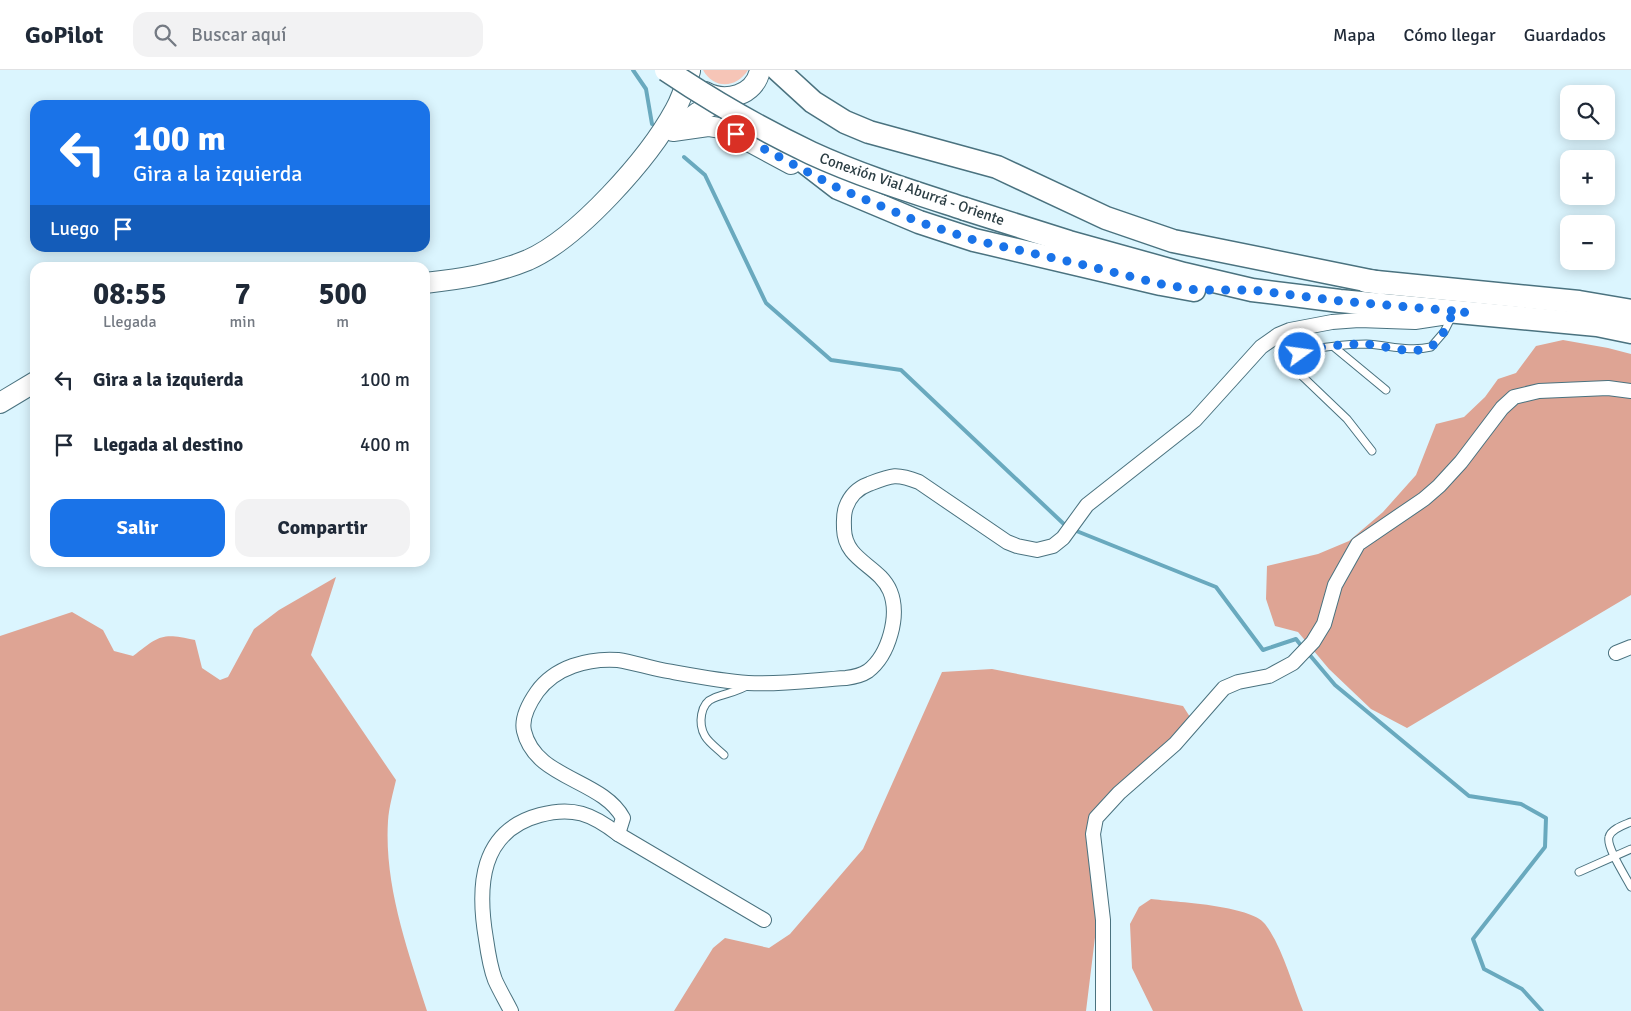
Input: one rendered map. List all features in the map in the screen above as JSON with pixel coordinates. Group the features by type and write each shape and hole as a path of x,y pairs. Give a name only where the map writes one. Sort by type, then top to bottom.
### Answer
{"main road":[{"name":"Conexión Vial Aburrá - Oriente","path":"666,70 730,110 813,154 858,173 965,209 1116,255"},
{"path":"430,282 491,274 529,259 564,238 580,224 649,150 697,113 730,98 754,84 760,70"},
{"path":"778,70 813,102 845,122 869,132 997,167 1106,218 1143,232 1173,241 1380,283"},
{"path":"690,71 704,91 718,97 730,98"},
{"path":"649,150 676,109 690,71"},
{"path":"730,98 749,127 803,161 838,188"},
{"path":"673,131 708,126 726,129 838,188 919,222 974,240 1161,284 1196,290 1252,290"},
{"path":"1116,255 1190,265 1571,301 1631,311"},
{"path":"1116,255 1252,290 1340,301 1598,325 1631,332"},
{"path":"0,403 30,385"}],"street":[{"path":"618,834 623,818 612,802 558,772 533,751 523,730 524,717 530,701 542,686 562,670 579,664 618,660 662,670 752,683 852,677 867,671 882,654 893,620 890,591 884,581 854,556 844,539 843,514 848,502 863,486 894,474 907,477 920,482 1017,546 1037,550 1053,546 1063,538 1072,524 1098,496 1195,420 1270,339 1290,330 1332,322 1359,320 1415,322 1459,313"},
{"path":"1103,1011 1103,920 1093,834 1096,818 1119,793 1175,744 1224,688 1238,682 1269,676 1293,663 1307,648 1324,624 1335,585 1358,544 1424,499 1439,486 1461,462 1502,408 1514,397 1539,391 1608,388 1631,390"},
{"path":"1616,653 1631,647"},
{"path":"511,1011 495,979 484,927 482,902 484,870 496,844 506,832 526,819 554,811 577,811 600,820 618,834 764,920"}],"lane":[{"path":"1372,451 1347,419 1295,368 1298,358 1306,351 1366,344 1402,350 1426,348 1434,344 1459,313"},
{"path":"1334,347 1386,390"},
{"path":"724,755 705,736 702,728 703,709 712,698 740,691 752,683"},
{"path":"1631,822 1612,831 1609,837 1609,845 1631,887"},
{"path":"1579,872 1631,850"}],"shaded area":[{"path":"703,70 748,70 743,76 732,83 719,84 713,81"},
{"path":"1563,340 1631,354 1631,595 1407,728 1371,709 1329,669 1298,632 1275,626 1266,599 1267,566 1318,554 1349,541 1383,512 1416,475 1436,424 1464,417 1485,397 1498,379 1516,373 1536,346"},
{"path":"336,577 311,655 396,780 388,821 390,870 399,918 427,1011 0,1011 0,636 72,612 103,630 114,651 133,656 155,640 167,636 195,640 202,668 220,680 228,677 254,629 279,610"},
{"path":"992,669 1183,706 1190,717 1182,730 1103,799 1090,819 1097,921 1086,1011 674,1011 713,948 725,938 769,948 790,934 863,849 942,672"},
{"path":"1151,899 1229,909 1245,912 1257,918 1265,924 1277,943 1303,1011 1153,1011 1132,968 1130,924 1139,907"}],"waterway":[{"path":"633,70 646,89 652,124"},
{"path":"684,157 705,175 766,303 831,360 901,370 1067,527"},
{"path":"1074,530 1216,587 1263,650 1296,639 1303,648"},
{"path":"1308,653 1335,685 1469,796 1521,804 1546,818 1545,847 1473,939 1484,969 1522,989 1542,1011"}],"route":[{"path":"736,134 815,178 880,207 974,240 1161,284 1196,290 1252,290 1340,301 1466,312 1452,315 1444,332 1434,344 1426,348 1402,350 1366,344 1312,349 1300,354"}]}
